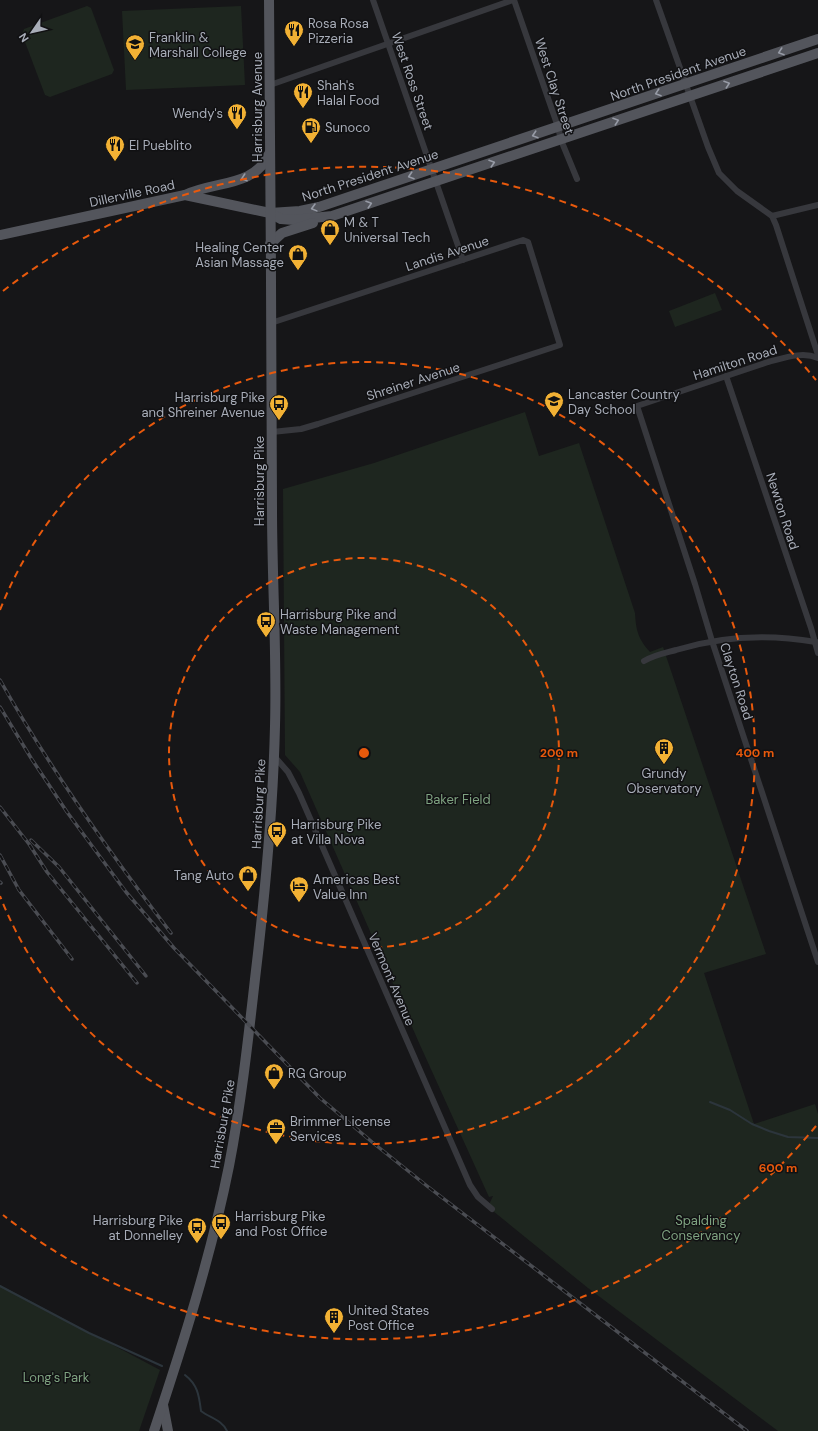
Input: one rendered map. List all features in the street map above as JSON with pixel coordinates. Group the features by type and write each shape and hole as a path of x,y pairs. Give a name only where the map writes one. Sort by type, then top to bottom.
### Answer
{"main road":[{"name":"Harrisburg Avenue","path":"269,0 270,213"},
{"name":"North President Avenue","path":"270,213 300,211 314,208 818,39"},
{"name":"North President Avenue","path":"270,213 281,219 294,220 332,216 818,53"},
{"path":"185,195 199,189 237,180 253,174 264,164 270,152"},
{"name":"Dillerville Road","path":"0,235 185,195 270,213"},
{"name":"Harrisburg Pike","path":"154,1431 210,1246 223,1194 235,1131 246,1052 265,889 274,756 275,664 272,550 270,213"},
{"path":"270,244 278,236 286,232 332,216"},
{"path":"163,1403 168,1431"}],"street":[{"name":"West Ross Street","path":"373,0 463,260"},
{"path":"270,85 514,0"},
{"name":"West Clay Street","path":"514,0 558,127 561,140 576,179"},
{"path":"656,0 710,153 719,173 737,192 772,216 818,355"},
{"path":"772,216 818,205"},
{"name":"Landis Avenue","path":"271,324 526,240 528,242 560,345"},
{"name":"Shreiner Avenue","path":"272,432 318,424 560,345"},
{"name":"Hamilton Road","path":"637,406 785,358 810,355 818,358"},
{"name":"Newton Road","path":"726,376 816,642 818,653"},
{"name":"Clayton Road","path":"637,406 696,584 712,641 818,962"},
{"path":"644,661 652,657 698,643 712,641 755,637 791,638 816,642"},
{"name":"Vermont Avenue","path":"274,756 288,772 299,793 470,1185 478,1197 492,1209"}],"green space":[{"path":"87,6 91,8 114,70 112,74 50,97 45,95 22,34 24,29"},
{"path":"241,6 245,85 126,90 122,11"},
{"path":"715,293 722,310 675,327 669,311"},
{"path":"525,412 539,456 579,443 635,613 638,634 650,652 663,647 766,954 704,973 754,1124 815,1104 818,1114 818,1431 778,1431 588,1288 488,1207 493,1196 489,1197 420,1045 300,772 285,755 283,489 374,463"},
{"name":"Long's Park","path":"0,1285 160,1370 139,1431 0,1431"}],"waterway":[{"path":"710,1102 730,1110 752,1124 769,1131 788,1137 818,1138"},
{"path":"0,1286 89,1333 162,1366"},
{"path":"185,1375 195,1387 201,1411 222,1424 227,1431"}],"railway":[{"path":"0,680 39,746 81,810 171,933"},
{"path":"0,707 31,758 67,812 126,892 174,948 320,1098 427,1186 747,1431"},
{"path":"0,807 29,844 47,872 137,983"},
{"path":"31,840 59,867 146,976"},
{"path":"0,855 19,890 72,959"}],"place":[{"name":"Rosa Rosa Pizzeria","path":"294,47"},
{"name":"Franklin & Marshall College","path":"135,61"},
{"name":"Shah's Halal Food","path":"303,109"},
{"name":"Wendy's","path":"237,130"},
{"name":"Sunoco","path":"311,144"},
{"name":"El Pueblito","path":"115,162"},
{"name":"M & T Universal Tech","path":"330,246"},
{"name":"Healing Center Asian Massage","path":"298,271"},
{"name":"Lancaster Country Day School","path":"554,418"},
{"name":"Harrisburg Pike and Shreiner Avenue","path":"279,421"},
{"name":"Harrisburg Pike and Waste Management","path":"266,638"},
{"name":"Grundy Observatory","path":"664,765"},
{"name":"Harrisburg Pike at Villa Nova","path":"277,848"},
{"name":"Tang Auto","path":"248,892"},
{"name":"Americas Best Value Inn","path":"299,903"},
{"name":"RG Group","path":"274,1090"},
{"name":"Brimmer License Services","path":"276,1145"},
{"name":"Harrisburg Pike and Post Office","path":"221,1240"},
{"name":"Harrisburg Pike at Donnelley","path":"197,1244"},
{"name":"United States Post Office","path":"334,1334"}],"park label":[{"name":"Baker Field","path":"458,799"},
{"name":"Spalding Conservancy","path":"701,1228"}]}
